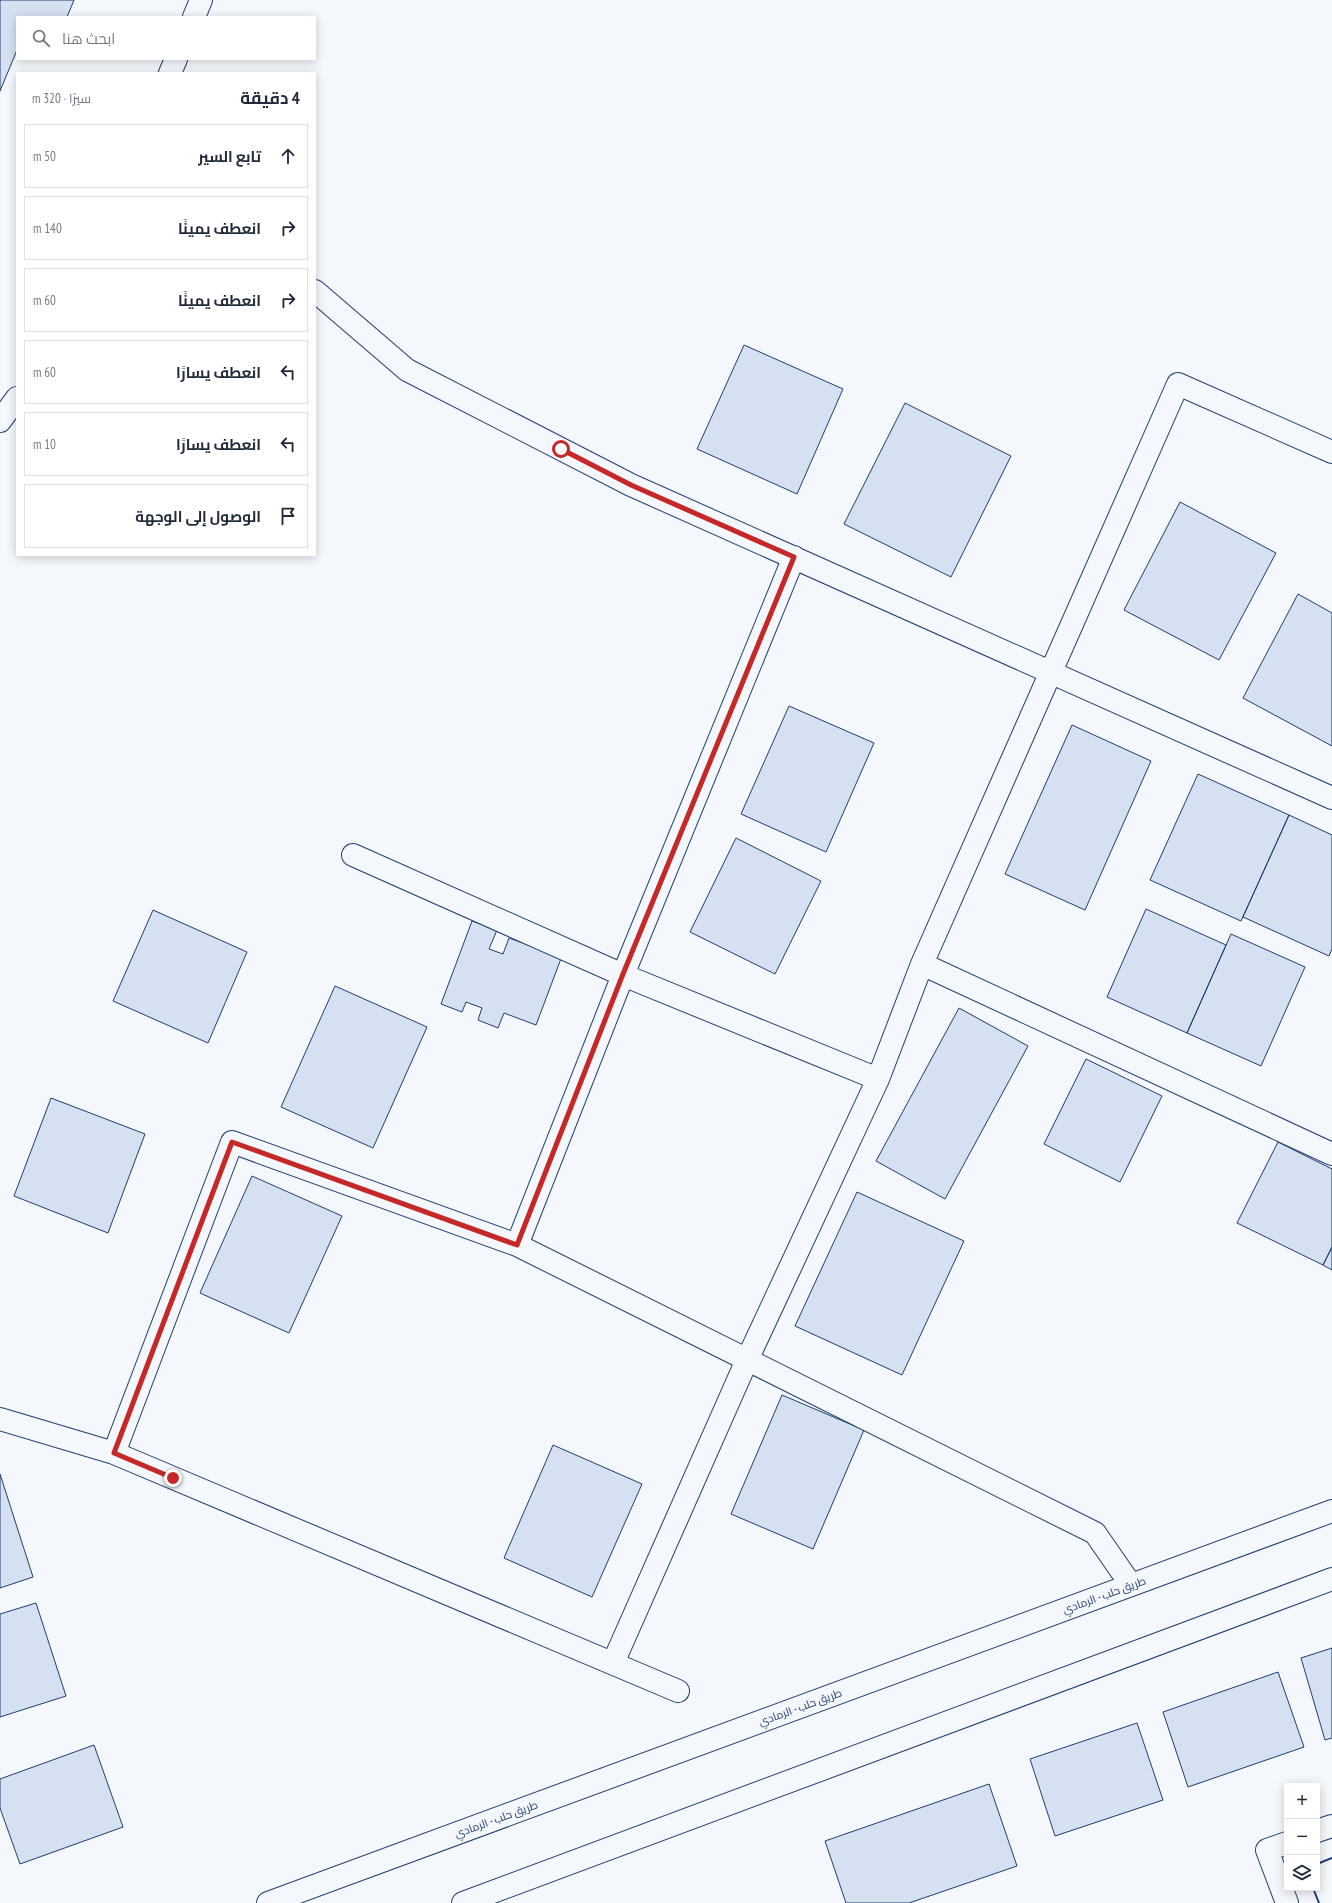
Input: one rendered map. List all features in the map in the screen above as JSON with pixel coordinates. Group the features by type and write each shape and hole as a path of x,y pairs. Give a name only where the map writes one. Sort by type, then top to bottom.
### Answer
{"main road":[{"path":"194,16 201,0"},
{"path":"170,72 176,60"},
{"path":"316,292 407,370 631,485 1332,798"},
{"path":"613,1664 747,1360 878,1079 922,964 1178,384 1332,452"},
{"path":"0,421 16,399"},
{"path":"517,1245 623,974 794,557"},
{"path":"353,855 623,974 878,1079"},
{"path":"922,964 1332,1154"},
{"path":"114,1453 232,1142 517,1245 1095,1533 1131,1585"},
{"path":"0,1419 114,1453 678,1691"},
{"name":"طريق حلب - الرمادي","path":"268,1903 1332,1511"},
{"path":"463,1903 1332,1579"},
{"path":"1320,1830 1332,1826"},
{"path":"1284,1844 1267,1850 1287,1903"}],"building":[{"path":"0,0 74,0 67,16 16,16 16,52 0,91"},
{"path":"744,345 843,389 797,494 697,449"},
{"path":"905,403 1011,456 951,577 844,524"},
{"path":"1180,502 1276,553 1219,660 1124,610"},
{"path":"1298,594 1332,613 1332,746 1243,698"},
{"path":"789,706 874,743 826,852 741,814"},
{"path":"1072,725 1151,761 1085,910 1005,874"},
{"path":"1198,774 1289,815 1241,921 1150,880"},
{"path":"1289,815 1332,835 1332,949 1329,956 1243,917"},
{"path":"736,838 821,881 775,974 690,932"},
{"path":"1146,909 1226,945 1187,1033 1107,997"},
{"path":"153,910 247,952 208,1043 113,1001"},
{"path":"472,921 497,930 489,949 503,954 509,938 528,945 532,936 565,948 536,1025 504,1013 498,1028 478,1020 482,1008 466,1002 462,1012 441,1004"},
{"path":"1231,934 1305,967 1261,1066 1187,1033"},
{"path":"335,986 427,1027 373,1148 281,1107"},
{"path":"959,1008 1028,1046 945,1199 876,1161"},
{"path":"1086,1059 1162,1096 1120,1182 1044,1144"},
{"path":"51,1098 145,1134 108,1233 14,1196"},
{"path":"1278,1142 1332,1169 1332,1247 1323,1265 1237,1223"},
{"path":"252,1176 342,1216 289,1333 200,1293"},
{"path":"857,1192 964,1241 902,1375 795,1326"},
{"path":"1332,1247 1332,1270 1323,1265"},
{"path":"782,1395 864,1430 813,1549 731,1514"},
{"path":"553,1445 642,1484 592,1597 504,1558"},
{"path":"0,1474 33,1577 0,1588"},
{"path":"36,1603 66,1696 0,1717 0,1614"},
{"path":"1332,1648 1332,1738 1325,1740 1301,1658"},
{"path":"1278,1672 1304,1747 1188,1787 1163,1712"},
{"path":"1137,1723 1163,1800 1055,1836 1030,1759"},
{"path":"94,1745 123,1827 20,1864 0,1808 0,1779"},
{"path":"989,1784 1017,1866 909,1903 846,1903 825,1841"}],"wall":[{"path":"1320,1863 1332,1858"},
{"path":"1314,1891 1319,1903"}],"route":[{"path":"173,1478 114,1453 232,1142 517,1245 623,974 794,557 631,485 561,449"}]}
